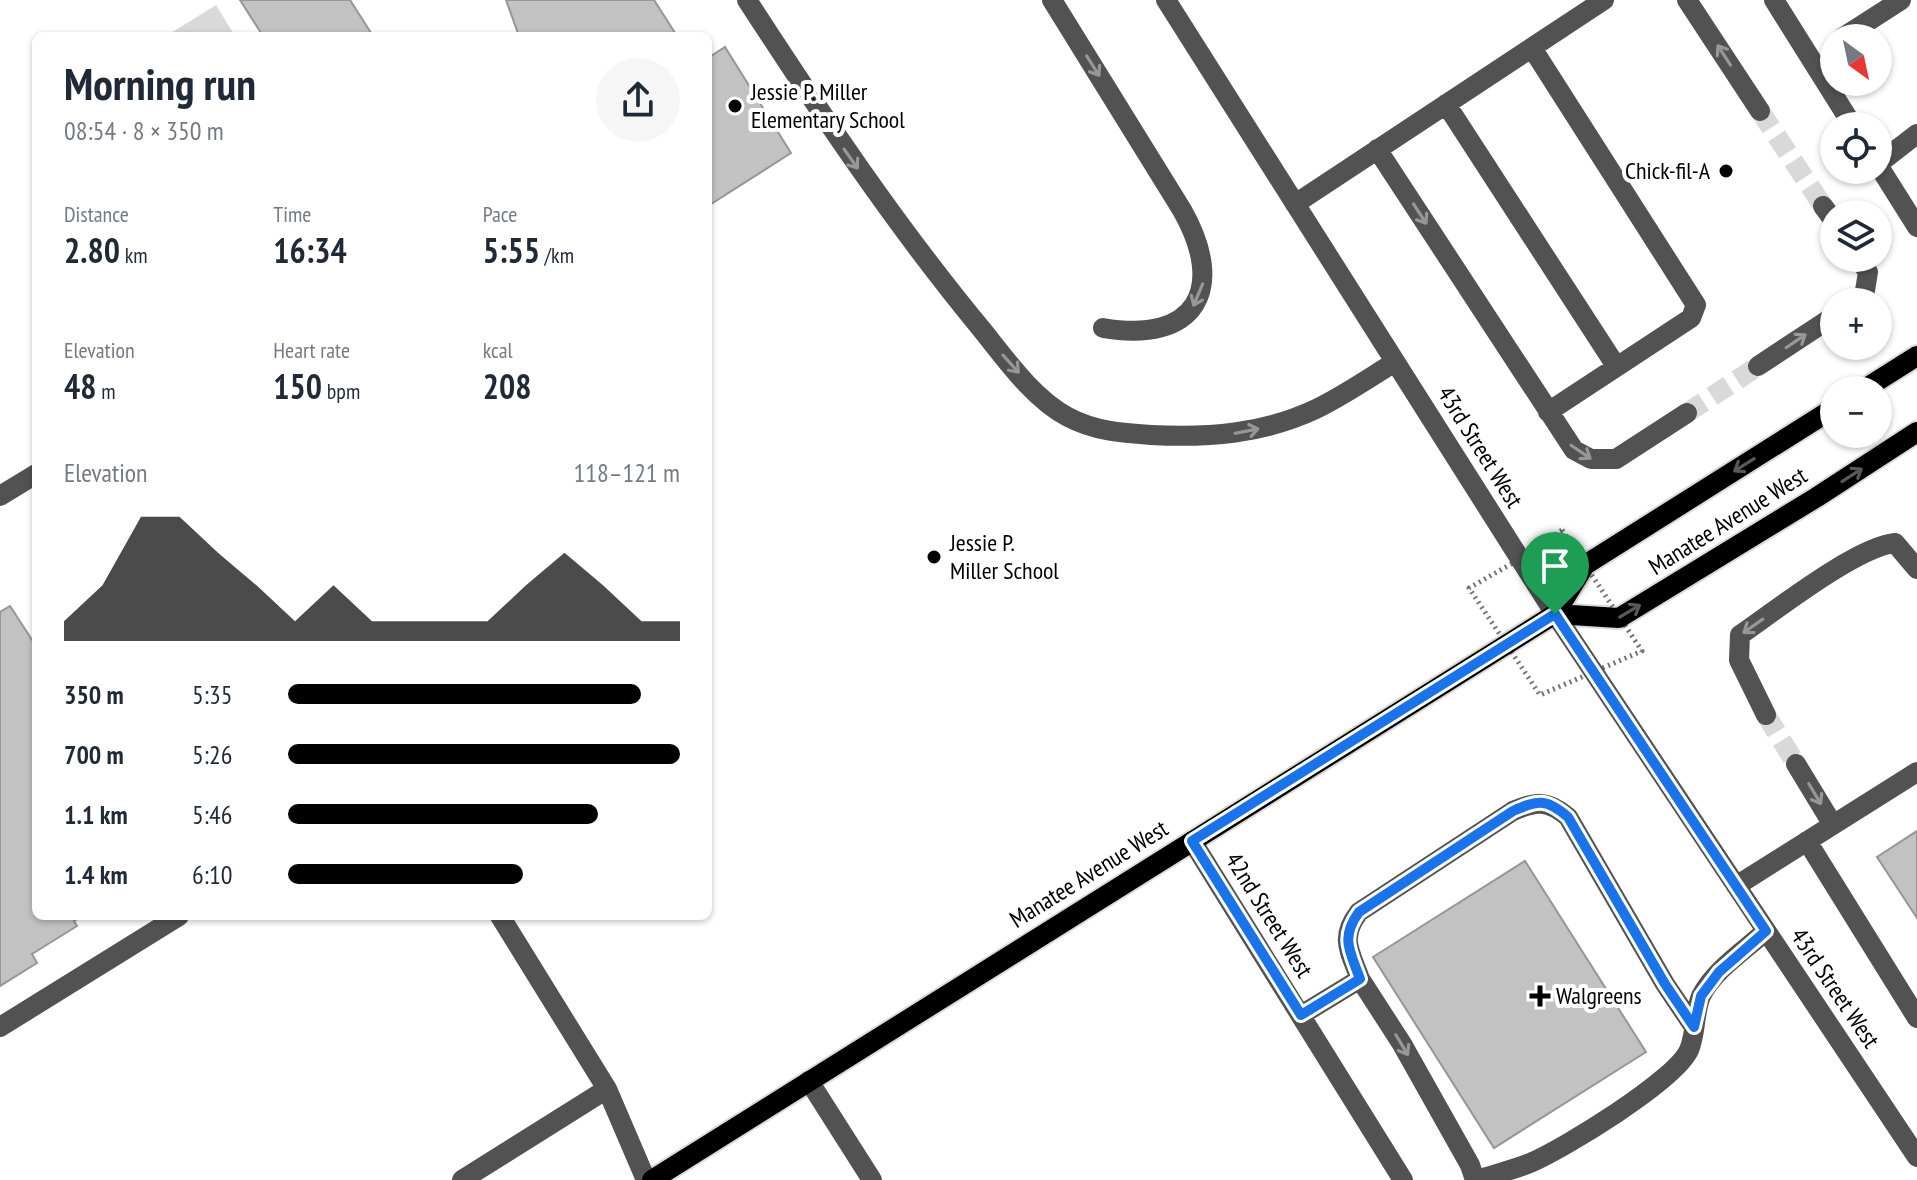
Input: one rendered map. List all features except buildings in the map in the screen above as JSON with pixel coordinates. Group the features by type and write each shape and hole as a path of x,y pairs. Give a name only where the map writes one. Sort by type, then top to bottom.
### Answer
{"main road":[{"path":"1885,376 1917,356"},
{"name":"Manatee Avenue West","path":"652,1180 1555,614 1585,565 1820,417"},
{"name":"Manatee Avenue West","path":"1555,614 1619,618 1917,432"}],"street":[{"path":"747,0 858,169 940,278 1003,356 1051,406 1068,417 1111,432 1132,434 1203,437 1242,432 1278,424 1320,407 1395,362"},
{"path":"1052,0 1182,210 1202,256 1202,289 1191,309 1181,318 1157,330 1132,333 1103,328"},
{"name":"43rd Street West","path":"1166,0 1555,614 1917,1157"},
{"path":"1295,204 1604,0"},
{"path":"1687,0 1760,111"},
{"path":"1774,0 1844,112"},
{"path":"1864,24 1901,0"},
{"path":"1532,48 1696,305 1691,318 1548,412"},
{"path":"1811,58 1820,52"},
{"path":"1446,104 1616,366"},
{"path":"1892,154 1917,134"},
{"path":"1377,149 1574,450 1591,459 1616,459 1687,413"},
{"path":"1890,184 1917,227"},
{"path":"1758,366 1820,325"},
{"path":"0,496 32,476"},
{"path":"1766,715 1739,660 1740,635 1817,581 1882,544 1895,543 1917,569"},
{"path":"1796,764 1833,825"},
{"path":"1736,886 1917,772"},
{"path":"1694,1027 1665,984 1568,817 1549,803 1536,801 1513,811 1359,912 1349,925 1346,939 1360,979 1402,1044 1476,1180 1528,1164 1550,1153 1582,1135 1675,1069 1689,1050 1701,996 1719,972 1766,931"},
{"name":"42nd Street West","path":"1192,841 1403,1180"},
{"path":"1807,841 1917,1018"},
{"path":"0,1027 173,920"},
{"path":"502,920 607,1089 646,1180"},
{"path":"1301,1015 1360,979"},
{"path":"809,1081 872,1180"},
{"path":"462,1180 607,1089"}],"shaded area":[{"path":"216,5 233,32 172,32"}],"tunnel":[{"path":"1760,111 1820,201"},
{"path":"1687,413 1758,366"},
{"path":"1766,715 1796,764"}],"place":[{"name":"Jessie P. Miller Elementary School","path":"735,106"},
{"name":"Chick-fil-A","path":"1726,171"},
{"name":"Jessie P. Miller School","path":"934,557"},
{"name":"Walgreens","path":"1540,996"}],"route":[{"path":"1555,614 1766,931 1719,972 1701,996 1694,1027 1665,984 1568,817 1549,803 1536,801 1513,811 1359,912 1349,925 1346,939 1360,979 1301,1015 1192,841 1555,614"}]}
